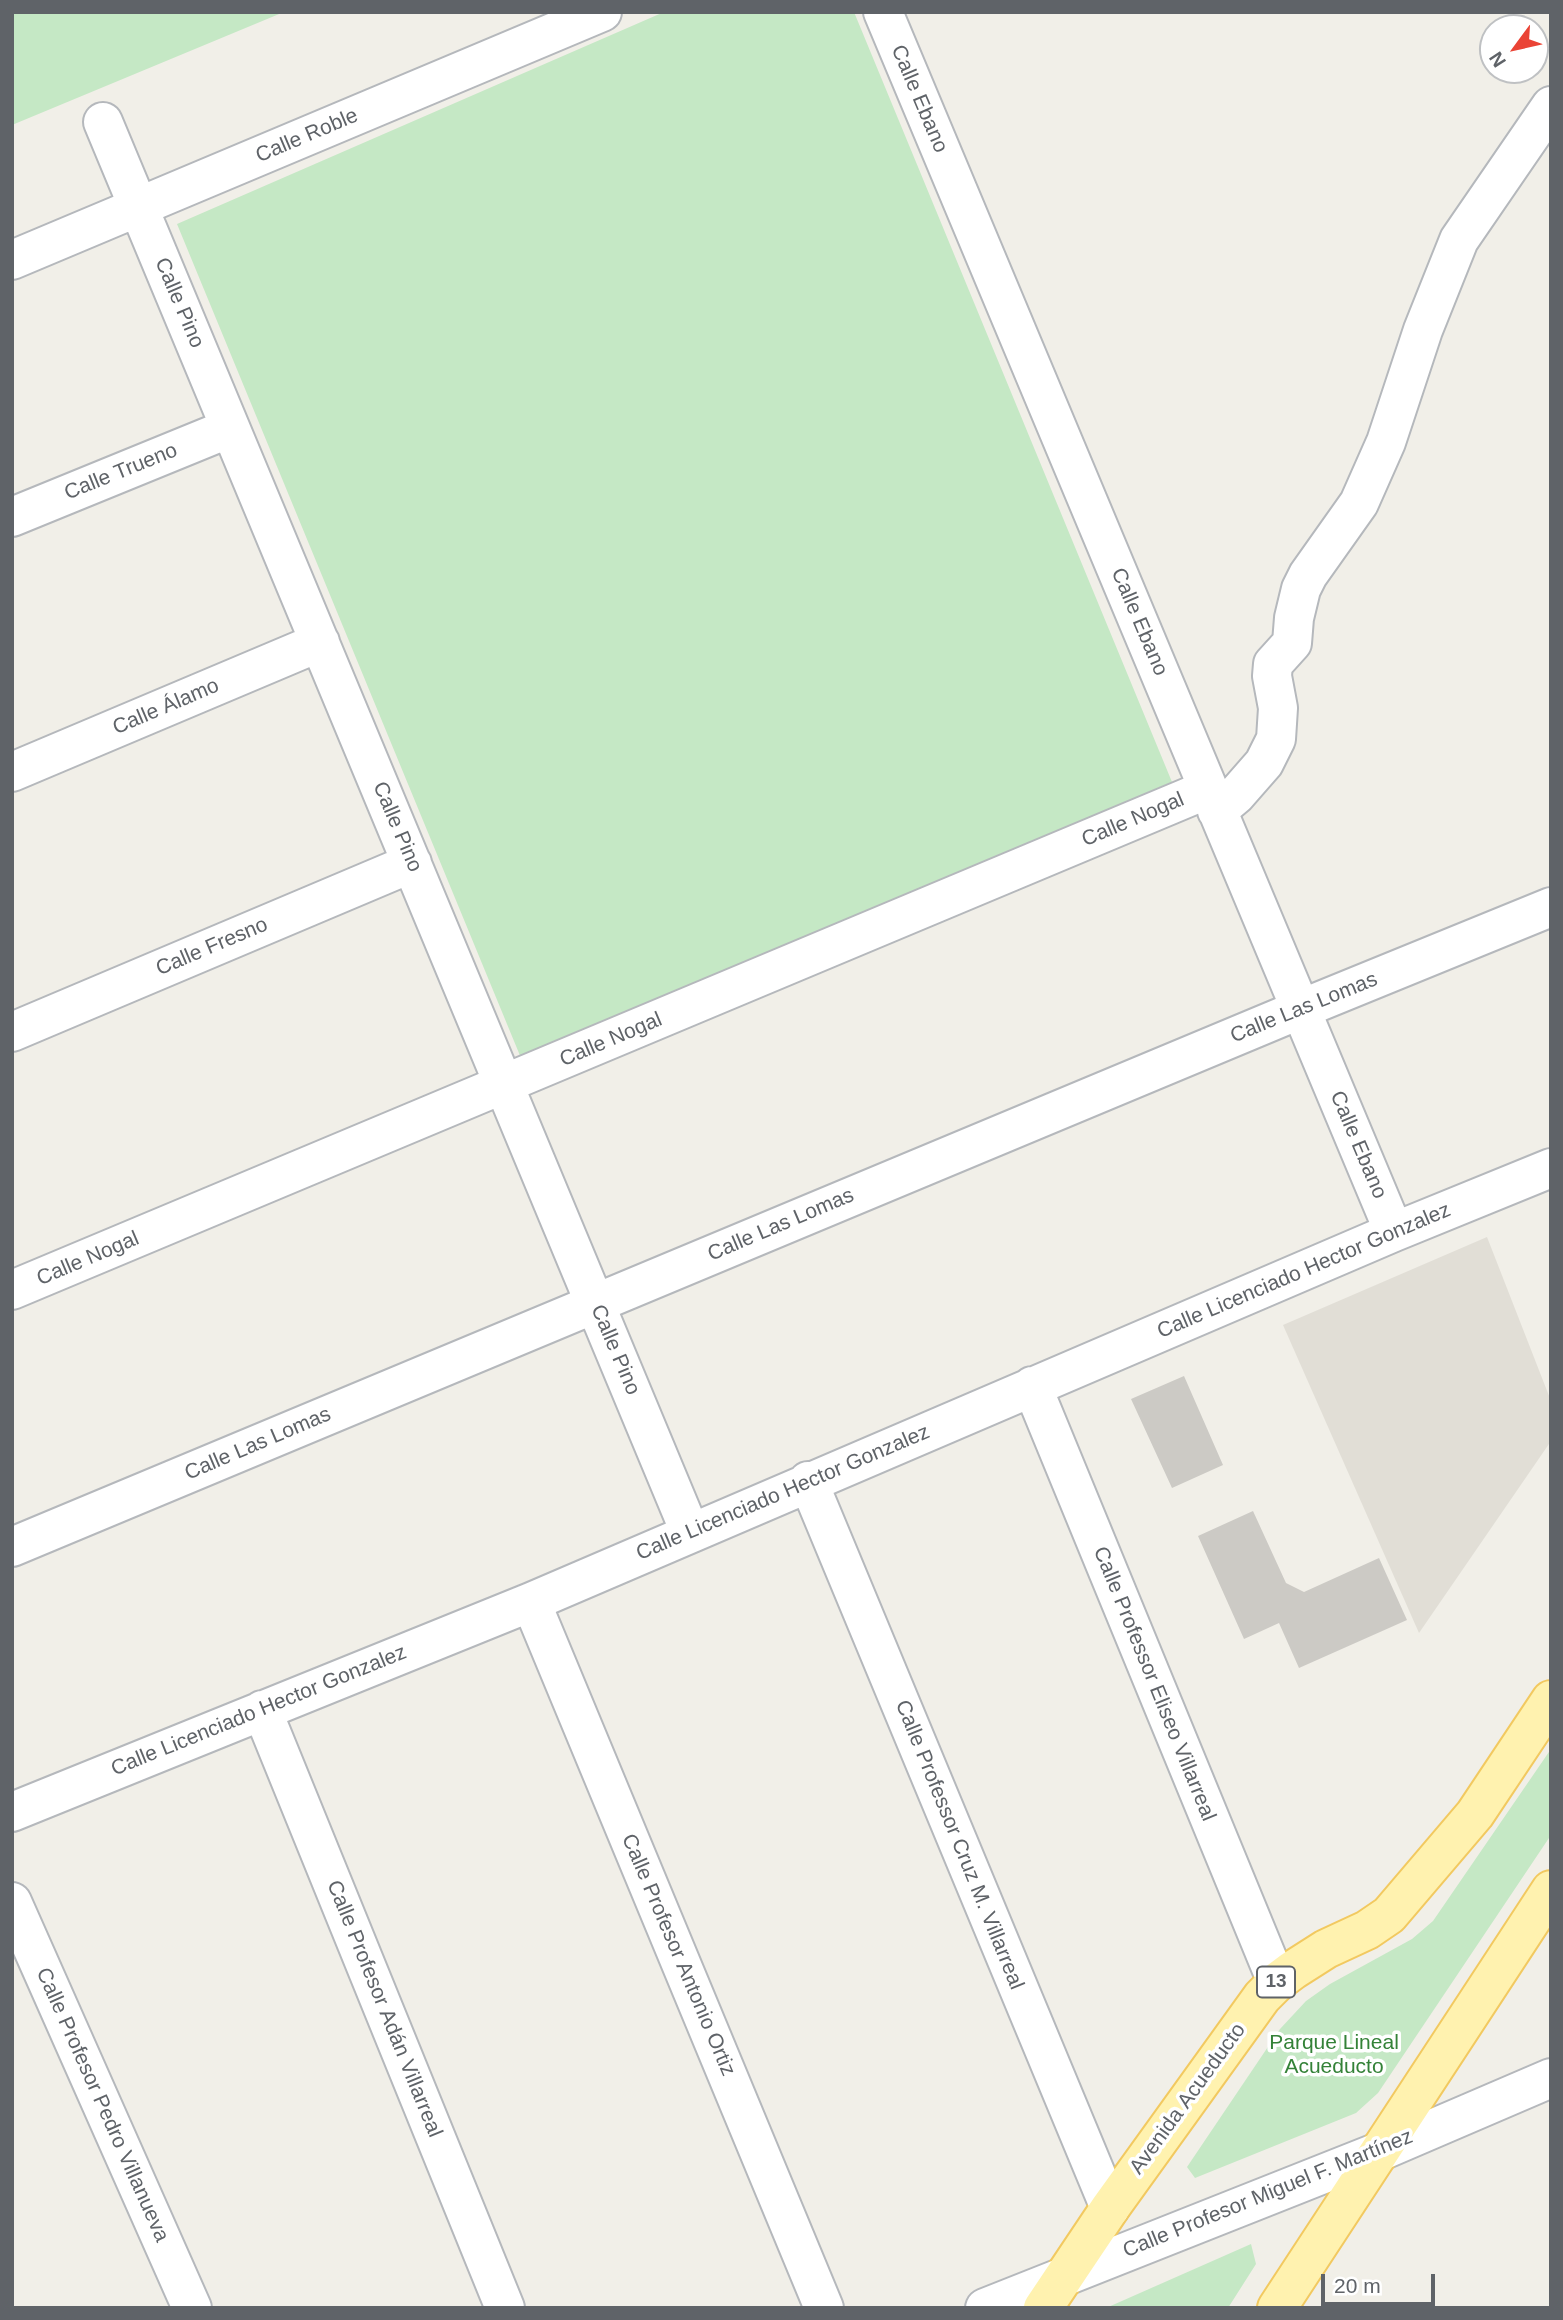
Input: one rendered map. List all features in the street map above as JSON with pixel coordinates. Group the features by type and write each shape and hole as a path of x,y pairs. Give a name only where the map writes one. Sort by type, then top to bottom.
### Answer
{"main road":[{"name":"Avenida Acueducto","path":"1043,2308 1110,2208 1262,1997 1276,1982 1326,1949 1367,1930 1389,1915 1475,1814 1551,1700"},
{"path":"1277,2308 1551,1890"}],"street":[{"name":"Calle Roble","path":"12,260 602,12"},
{"name":"Calle Ebano","path":"883,12 1394,1232"},
{"name":"Calle Nogal","path":"12,1290 505,1085 1213,800 1236,795 1264,763 1276,739 1278,708 1272,676 1273,664 1292,643 1294,618 1301,589 1359,503 1387,442 1423,330 1459,240 1551,106"},
{"name":"Calle Pino","path":"103,122 690,1532"},
{"name":"Calle Trueno","path":"12,517 230,428"},
{"name":"Calle Álamo","path":"12,772 320,642"},
{"name":"Calle Fresno","path":"12,1032 412,863"},
{"name":"Calle Las Lomas","path":"12,1547 1551,907"},
{"name":"Calle Licenciado Hector Gonzalez","path":"12,1812 531,1602 808,1481 1551,1168"},
{"name":"Calle Professor Eliseo Villarreal","path":"1032,1386 1276,1982"},
{"name":"Calle Professor Cruz M. Villarreal","path":"808,1481 1110,2208"},
{"name":"Calle Profesor Antonio Ortiz","path":"531,1602 824,2308"},
{"name":"Calle Profesor Adán Villarreal","path":"262,1710 505,2308"},
{"name":"Calle Profesor Pedro Villanueva","path":"12,1902 192,2308"},
{"name":"Calle Profesor Miguel F. Martínez","path":"985,2308 1065,2274 1381,2151 1551,2078"}],"shaded area":[{"path":"1487,1237 1551,1401 1551,1441 1419,1633 1283,1325"}],"green space":[{"path":"12,12 284,12 12,125"},
{"path":"664,12 854,12 1172,782 521,1058 177,224"},
{"name":"Parque Lineal Acueducto","path":"1551,1749 1551,1835 1378,2093 1356,2113 1195,2178 1187,2167 1280,2029 1306,2001 1330,1984 1412,1939 1433,1921"},
{"path":"1251,2244 1256,2264 1228,2308 1106,2308"}],"building":[{"path":"1184,1376 1223,1465 1172,1488 1131,1399"},
{"path":"1253,1511 1286,1583 1304,1592 1379,1558 1407,1620 1299,1668 1279,1623 1244,1639 1198,1536"}]}
